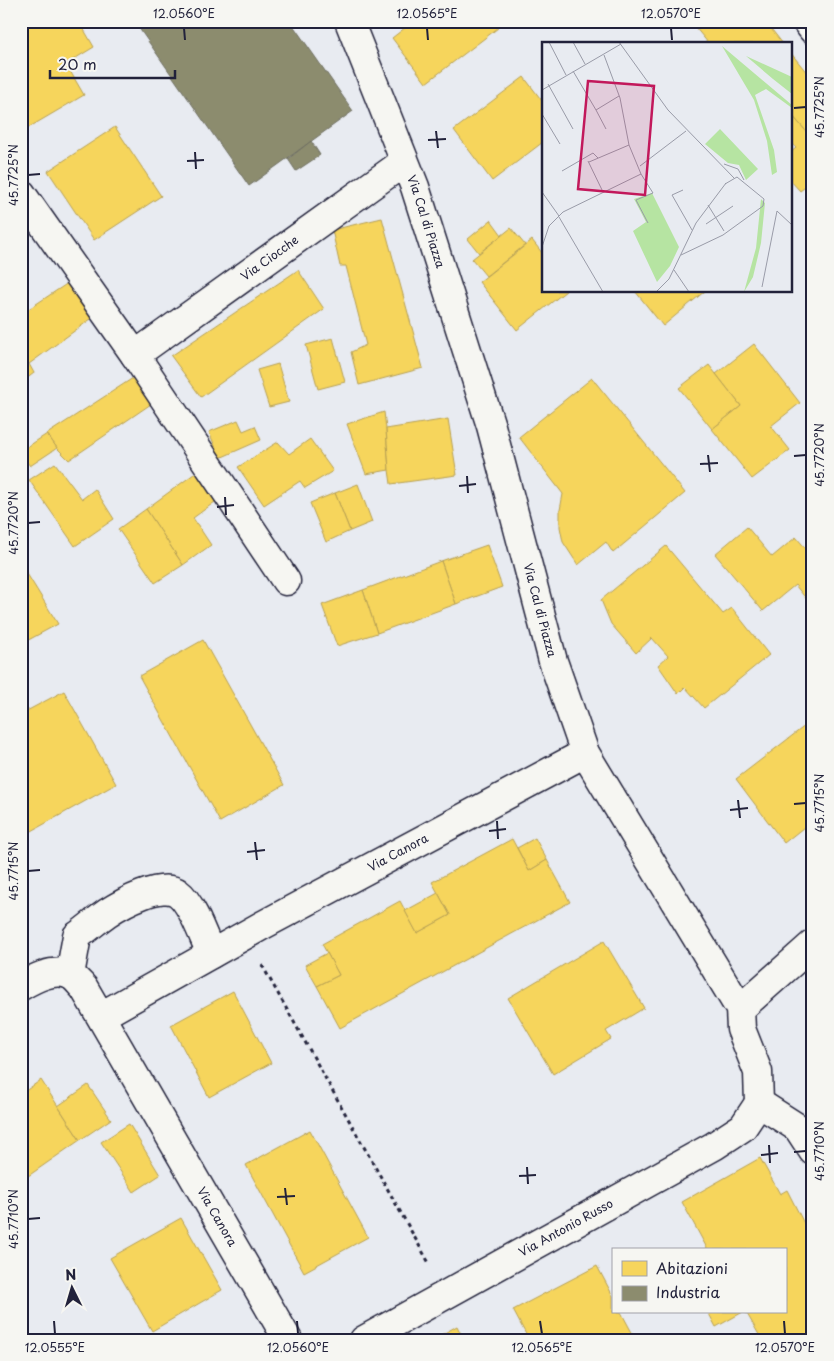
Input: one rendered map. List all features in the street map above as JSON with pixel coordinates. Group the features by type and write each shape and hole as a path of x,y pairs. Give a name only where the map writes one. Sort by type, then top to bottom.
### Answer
{"street":[{"name":"Via Cal di Piazza","path":"348,21 415,187 491,426 553,661 585,753 740,1009 741,1029 758,1072 759,1103"},
{"path":"806,21 813,30"},
{"name":"Via Ciocche","path":"135,355 404,162"},
{"path":"21,193 135,355 286,581"},
{"name":"Via Canora","path":"101,1016 211,954 585,753"},
{"path":"21,986 50,973 70,975 77,936 108,912 145,894 166,888 178,893 189,905 211,954"},
{"path":"740,1009 813,944"},
{"name":"Via Canora","path":"70,975 84,988 101,1016 288,1340"},
{"path":"759,1103 798,1128 813,1150"},
{"name":"Via Antonio Russo","path":"364,1340 714,1146 743,1127 759,1103"}],"path":[{"path":"246,935 446,1294"}],"building: Abitazioni":[{"path":"21,21 79,21 94,47 66,64 84,95 21,132"},
{"path":"401,21 493,21 498,28 426,83 392,38 406,27"},
{"path":"690,21 765,21 781,42 707,42"},
{"path":"792,54 813,80 813,139 792,115"},
{"path":"524,77 542,101 542,143 492,181 454,130"},
{"path":"792,115 813,139 813,181 800,191 792,182 792,151 796,148 792,143"},
{"path":"115,127 161,196 94,240 48,171"},
{"path":"21,208 30,221 21,227"},
{"path":"382,218 423,368 359,385 351,352 366,345 346,266 340,266 332,230"},
{"path":"491,220 502,235 479,253 468,239"},
{"path":"511,228 525,245 486,276 472,259"},
{"path":"532,240 542,253 542,292 565,292 517,330 479,282"},
{"path":"298,270 324,309 201,397 171,356"},
{"path":"71,281 95,316 29,364 21,356 21,314"},
{"path":"636,292 704,292 663,326"},
{"path":"333,338 345,382 318,389 306,345"},
{"path":"754,344 800,403 771,426 790,450 752,479 712,429 741,406 716,374"},
{"path":"21,356 34,373 21,383"},
{"path":"278,364 289,402 269,407 257,370"},
{"path":"709,365 741,406 712,429 679,388"},
{"path":"133,378 151,404 69,460 47,434"},
{"path":"592,378 685,493 613,553 606,542 578,565 563,542 560,527 560,510 563,494 519,437"},
{"path":"384,412 389,470 366,474 347,424"},
{"path":"448,419 457,475 391,484 386,429"},
{"path":"238,420 243,431 255,426 261,440 220,458 209,432"},
{"path":"47,434 57,448 30,466 21,454 21,451"},
{"path":"310,439 333,471 305,488 300,481 264,505 238,467 278,442 289,454"},
{"path":"55,463 82,499 95,489 114,519 75,546 29,480"},
{"path":"198,471 219,499 193,518 211,545 183,565 146,509"},
{"path":"358,484 372,522 350,531 335,493"},
{"path":"335,493 350,531 326,542 310,503"},
{"path":"146,509 183,565 155,583 118,529"},
{"path":"747,527 772,557 796,537 813,557 813,607 795,585 763,611 715,554"},
{"path":"487,545 502,587 456,604 441,561"},
{"path":"666,546 723,614 732,608 769,655 704,708 685,687 678,694 658,665 668,656 652,638 636,653 611,624 601,600"},
{"path":"441,561 456,604 377,633 363,590"},
{"path":"21,564 58,624 21,644"},
{"path":"363,590 377,633 337,646 322,605"},
{"path":"203,640 284,785 220,822 139,676"},
{"path":"64,691 116,784 21,837 21,714"},
{"path":"810,722 813,726 813,820 784,843 736,779"},
{"path":"535,838 547,860 529,871 517,848"},
{"path":"512,839 529,871 547,860 570,902 340,1028 317,986 339,975 322,944 400,901 417,933 450,915 432,882"},
{"path":"438,893 450,915 417,933 405,911"},
{"path":"604,941 644,1008 606,1031 611,1039 553,1074 508,998"},
{"path":"327,953 339,975 317,986 305,965"},
{"path":"233,991 271,1063 209,1097 171,1025"},
{"path":"41,1080 80,1140 21,1181 21,1094"},
{"path":"88,1085 111,1119 80,1140 58,1106"},
{"path":"129,1124 160,1175 134,1192 101,1142"},
{"path":"310,1130 368,1237 304,1272 246,1165"},
{"path":"760,1158 780,1194 787,1190 813,1241 813,1338 810,1340 762,1340 747,1314 786,1314 786,1248 707,1248 682,1202"},
{"path":"181,1218 222,1290 152,1331 110,1258"},
{"path":"597,1266 612,1294 612,1314 622,1314 636,1340 529,1340 513,1310"},
{"path":"709,1314 739,1314 716,1327"},
{"path":"21,1323 33,1340 21,1340"},
{"path":"457,1326 464,1340 432,1340"}],"building: Industria":[{"path":"134,21 290,21 353,111 249,186"},
{"path":"311,141 320,155 296,171 288,159"}]}
